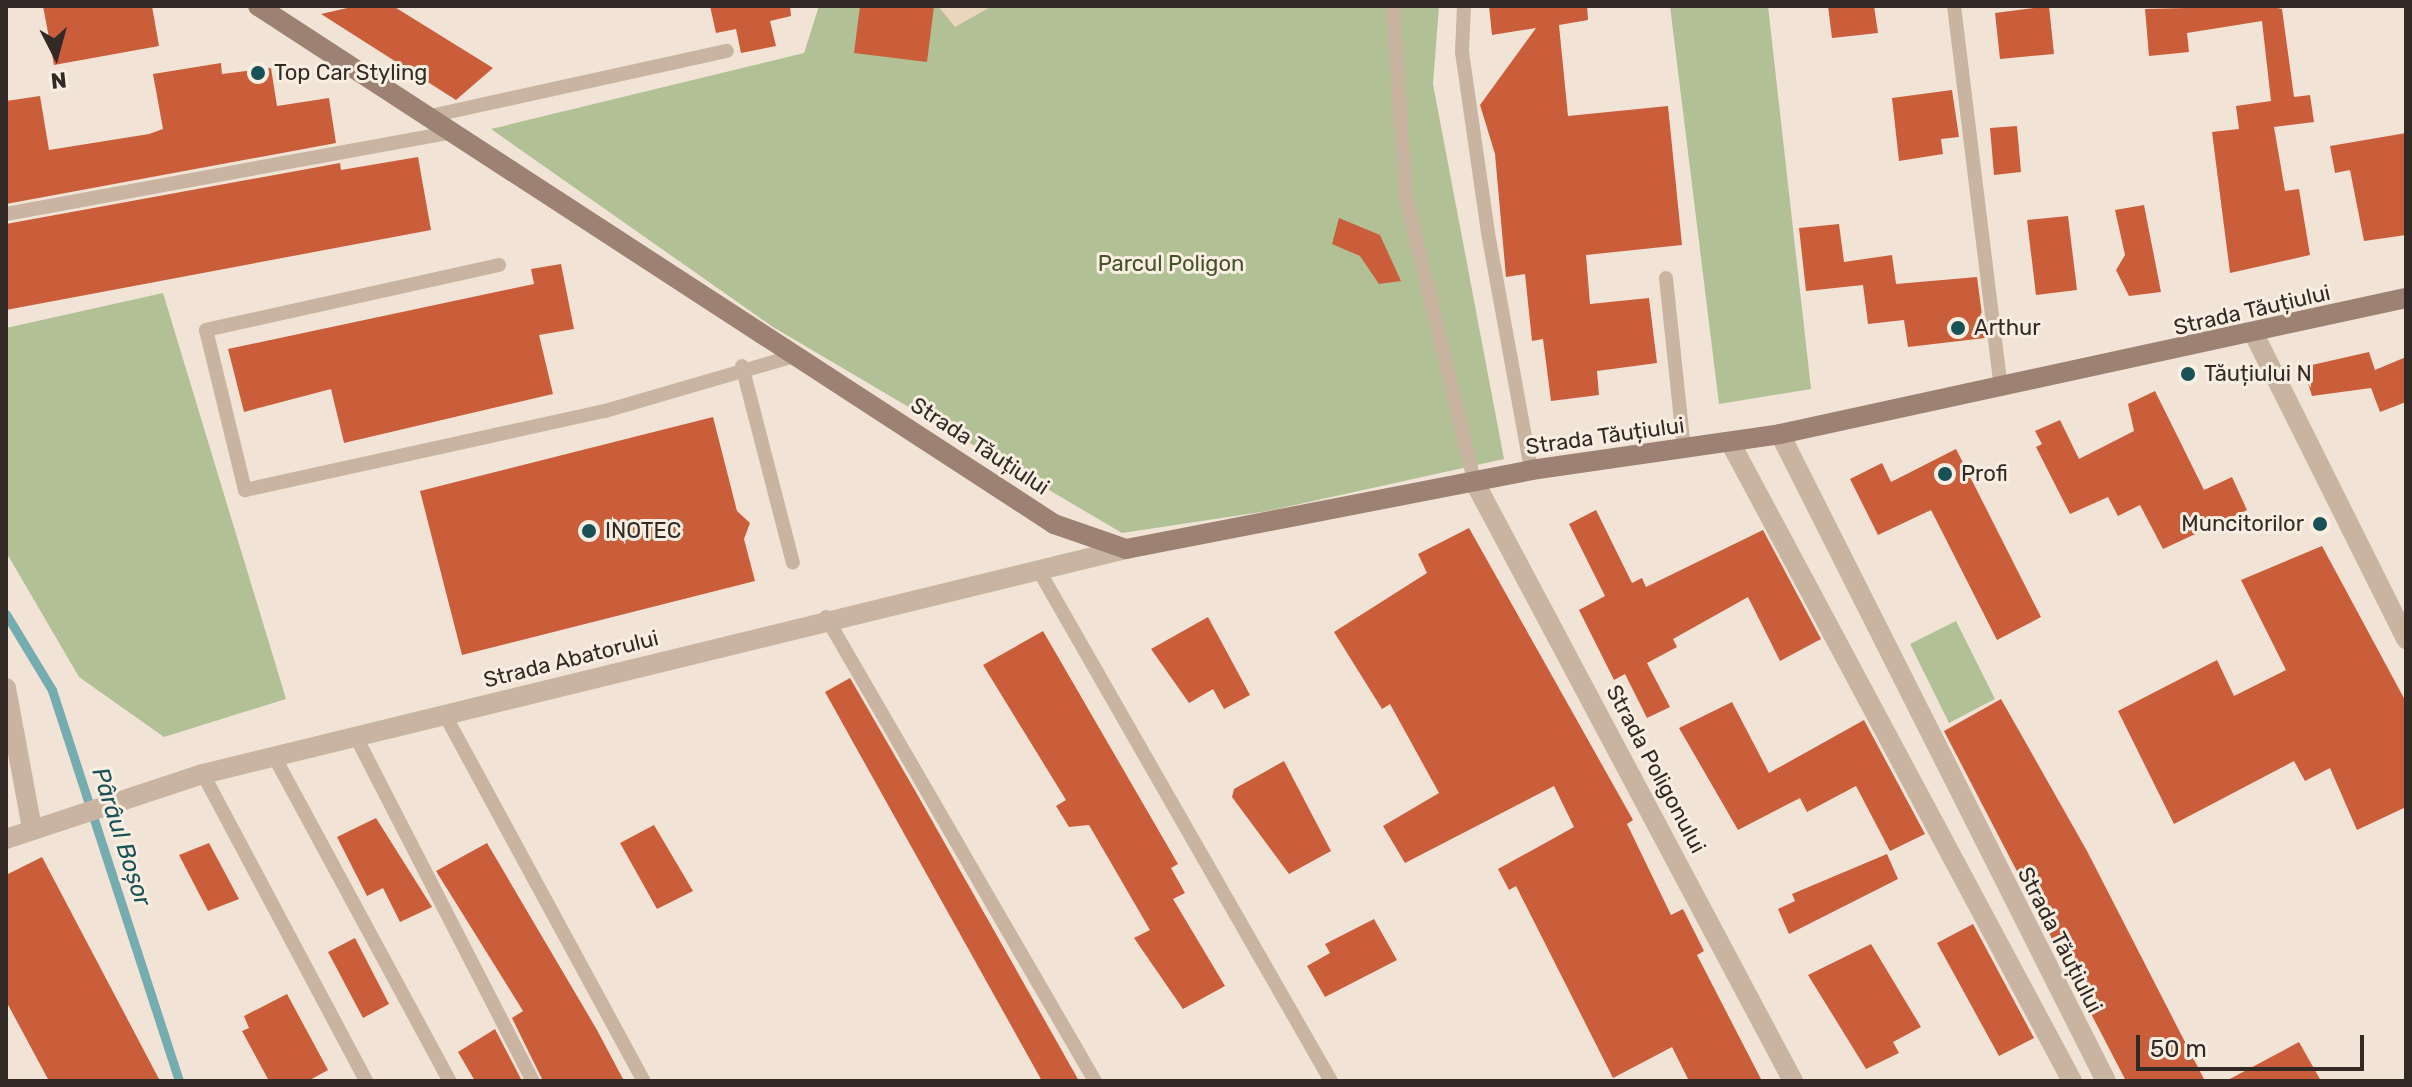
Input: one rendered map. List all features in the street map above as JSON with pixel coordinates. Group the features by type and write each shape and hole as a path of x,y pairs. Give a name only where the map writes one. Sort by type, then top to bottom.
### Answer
{"main road":[{"name":"Strada Tăuțiului","path":"261,6 449,133 1054,524 1126,549 1531,470 1780,434 2255,336 2406,298"}],"street":[{"path":"2255,336 2406,639"},
{"name":"Strada Tăuțiului","path":"1780,434 2106,1081"},
{"path":"1730,442 2072,1081"},
{"name":"Strada Poligonului","path":"1474,481 1793,1081"},
{"name":"Strada Abatorului","path":"6,839 126,796 203,774 826,617 1126,549"},
{"path":"6,688 32,828"}],"lane":[{"path":"1393,6 1406,197 1474,481"},
{"path":"1464,6 1462,52 1488,233 1531,470"},
{"path":"1954,6 2001,389"},
{"path":"425,117 727,51"},
{"path":"6,214 449,133"},
{"path":"499,265 206,330 245,490 605,411 742,366 794,356"},
{"path":"1666,278 1684,449"},
{"path":"742,366 793,563"},
{"path":"1038,569 1331,1081"},
{"path":"826,617 1095,1081"},
{"path":"445,715 644,1081"},
{"path":"355,735 533,1081"},
{"path":"275,758 450,1081"},
{"path":"203,774 366,1081"}],"green space":[{"name":"Parcul Poligon","path":"819,6 1439,6 1433,84 1504,459 1268,511 1122,533 773,327 491,129 804,53"},
{"path":"1670,6 1768,6 1811,389 1719,404"},
{"path":"163,293 286,699 164,737 79,677 6,552 6,328"},
{"path":"1956,621 1995,699 1949,723 1910,644"}],"shaded area":[{"path":"938,6 992,6 955,27"}],"building":[{"path":"43,6 152,6 159,46 54,65"},
{"path":"356,6 393,6 493,68 456,100 321,14"},
{"path":"710,6 790,6 791,16 770,21 776,46 741,53 736,29 716,33"},
{"path":"860,6 934,6 927,62 854,53"},
{"path":"1489,6 1587,6 1588,20 1559,25 1568,116 1668,106 1682,245 1586,255 1590,304 1649,298 1657,363 1597,371 1599,395 1551,401 1543,339 1532,341 1525,274 1506,277 1495,154 1480,105 1536,28 1492,35"},
{"path":"1828,6 1874,6 1878,33 1832,38"},
{"path":"2049,6 2054,54 2000,59 1995,13"},
{"path":"2268,6 2282,9 2294,97 2310,95 2314,122 2274,127 2285,191 2299,189 2310,255 2230,273 2212,132 2239,129 2236,106 2271,101 2262,21 2187,33 2189,52 2149,56 2145,9"},
{"path":"221,63 222,74 271,68 277,106 329,98 336,143 6,204 6,101 40,96 49,150 149,134 163,129 153,74"},
{"path":"1952,90 1959,137 1941,139 1943,154 1899,161 1892,98"},
{"path":"2017,126 2021,172 1994,175 1990,128"},
{"path":"2406,133 2406,235 2364,241 2350,170 2335,173 2330,146"},
{"path":"418,157 431,230 6,310 6,224 340,163 341,170"},
{"path":"2144,205 2161,292 2129,296 2116,270 2125,255 2115,210"},
{"path":"2068,216 2077,290 2036,295 2027,220"},
{"path":"1339,218 1380,235 1401,281 1379,284 1360,256 1332,244"},
{"path":"1839,224 1844,262 1892,255 1896,284 1977,277 1985,338 1908,347 1904,320 1868,324 1863,285 1806,291 1799,228"},
{"path":"561,264 574,329 539,335 553,394 344,443 331,389 244,412 228,349 534,284 531,269"},
{"path":"2369,352 2375,370 2406,357 2406,402 2380,412 2371,388 2312,396 2303,367"},
{"path":"2155,391 2204,490 2232,477 2247,510 2163,549 2140,505 2118,516 2108,497 2070,514 2036,447 2042,444 2035,431 2060,420 2079,459 2134,431 2128,404"},
{"name":"INOTEC","path":"713,417 737,511 750,523 744,539 755,581 462,655 420,491"},
{"path":"1956,449 2041,617 1997,640 1931,510 1878,535 1850,479 1882,463 1891,482"},
{"path":"1596,510 1632,583 1642,578 1646,587 1763,530 1821,639 1780,661 1748,597 1673,639 1677,647 1647,663 1670,707 1647,718 1625,674 1614,680 1579,610 1605,596 1569,524"},
{"path":"1469,528 1633,820 1627,824 1671,915 1683,909 1704,951 1697,955 1762,1081 1689,1081 1672,1047 1613,1078 1516,886 1509,890 1498,869 1574,827 1554,786 1405,863 1383,826 1439,793 1390,704 1382,709 1334,632 1427,573 1418,554"},
{"path":"2322,546 2406,702 2406,807 2357,830 2330,768 2305,781 2294,761 2174,824 2118,711 2217,660 2234,696 2286,670 2241,580"},
{"path":"1208,617 1250,695 1224,709 1213,689 1189,703 1151,649"},
{"path":"1043,631 1178,864 1171,868 1185,893 1173,899 1225,986 1183,1009 1134,938 1150,930 1089,825 1069,827 1056,806 1066,800 983,665"},
{"path":"850,678 1079,1081 1042,1081 825,692"},
{"path":"2001,699 2087,851 2205,1081 2126,1081 1944,731"},
{"path":"1732,702 1769,773 1864,720 1925,834 1890,851 1856,786 1807,812 1800,798 1738,830 1679,728"},
{"path":"1284,761 1331,851 1289,874 1232,797 1234,789"},
{"path":"376,818 432,907 400,922 383,888 367,896 337,837"},
{"path":"654,825 693,891 657,909 620,843"},
{"path":"209,843 239,899 208,911 179,855"},
{"path":"487,843 624,1081 543,1081 512,1018 523,1011 436,871"},
{"path":"1887,854 1898,879 1789,934 1778,909 1795,901 1792,894"},
{"path":"42,857 160,1081 49,1081 6,1001 6,875"},
{"path":"1374,919 1397,960 1325,997 1307,966 1330,953 1325,944"},
{"path":"1973,924 2034,1038 1999,1056 1937,943"},
{"path":"355,938 389,1004 363,1018 328,952"},
{"path":"1871,944 1921,1027 1893,1042 1899,1053 1866,1069 1808,975"},
{"path":"287,994 328,1070 308,1081 269,1081 242,1031 249,1028 244,1016"},
{"path":"495,1029 522,1081 475,1081 458,1052"},
{"path":"2299,1042 2321,1081 2226,1081"}],"waterway":[{"name":"Pârâul Boșor","path":"6,614 52,690 179,1081"}],"place":[{"name":"Top Car Styling","path":"258,73"},
{"name":"Arthur","path":"1958,328"},
{"name":"Tăuțiului N","path":"2188,374"},
{"name":"Profi","path":"1945,474"},
{"name":"Muncitorilor","path":"2320,524"},
{"name":"INOTEC","path":"589,531"}]}
